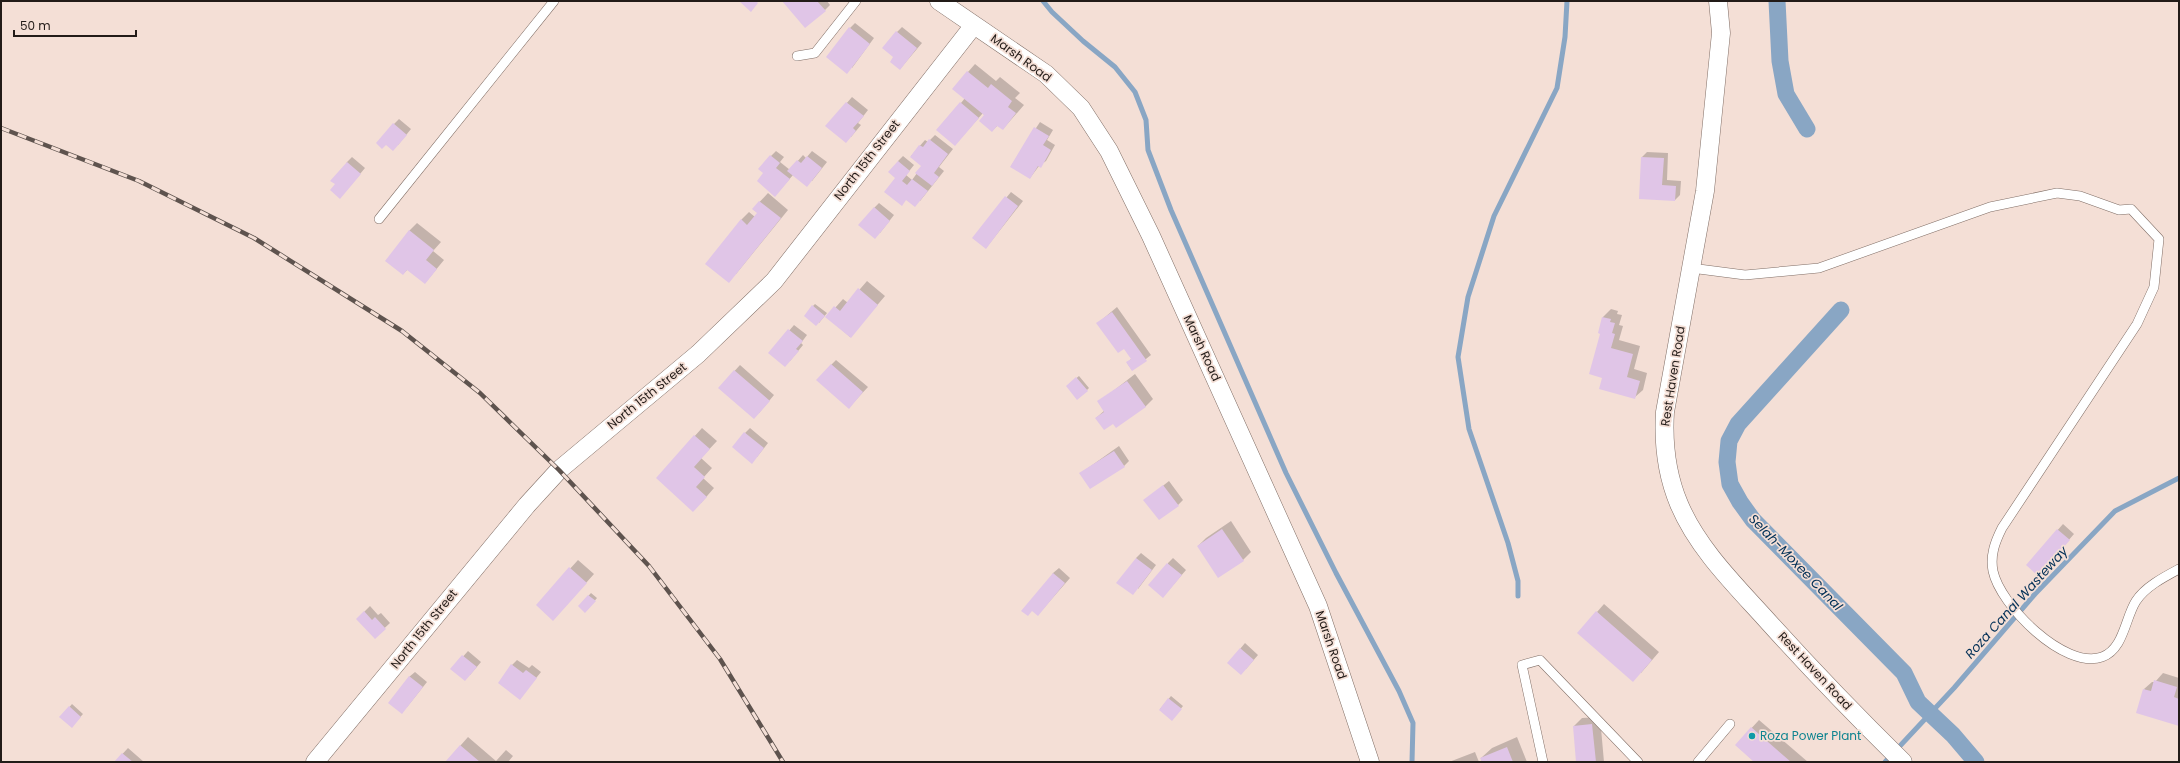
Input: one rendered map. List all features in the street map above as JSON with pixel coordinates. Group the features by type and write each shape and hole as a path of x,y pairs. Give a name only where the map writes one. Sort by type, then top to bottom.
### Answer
{"street":[{"name":"Marsh Road","path":"939,1 1046,74 1081,108 1109,150 1151,236 1318,606 1370,762"},
{"name":"Rest Haven Road","path":"1718,1 1721,33 1705,191 1665,412 1663,440 1668,474 1679,505 1708,554 1789,644 1880,740 1903,762"},
{"name":"North 15th Street","path":"315,762 527,505 559,470 698,354 774,282 974,25"}],"lane":[{"path":"379,219 554,1"},
{"path":"797,56 815,52 856,1"},
{"path":"1691,268 1746,275 1819,268 1990,207 2057,193 2080,196 2119,210 2131,209 2160,239 2154,287 2137,324 1995,540 1992,556 1993,572 2004,597 2031,627 2068,653 2089,659 2103,657 2113,649 2120,638 2136,601 2148,588 2179,569"},
{"path":"1543,762 1522,665 1540,660 1638,762"},
{"path":"1698,762 1730,724"}],"building":[{"path":"739,1 756,1 758,3 751,12"},
{"path":"782,1 817,1 826,11 805,28"},
{"path":"849,27 870,44 847,74 826,57"},
{"path":"896,31 917,48 900,70 890,62 893,57 882,48"},
{"path":"967,71 988,88 991,84 1012,101 1008,107 1016,113 1003,130 997,126 992,132 979,121 984,115 952,89"},
{"path":"846,102 864,116 853,128 856,131 846,143 825,126"},
{"path":"960,102 979,118 955,146 936,130"},
{"path":"393,123 407,135 393,151 386,145 382,149 376,143"},
{"path":"1034,127 1049,136 1043,145 1051,150 1041,168 1038,166 1030,179 1010,167"},
{"path":"929,139 948,154 934,173 939,177 932,186 915,173 921,166 910,157 919,145 923,147"},
{"path":"770,155 780,163 776,168 790,179 775,197 757,181 763,173 758,169"},
{"path":"807,156 822,168 807,187 787,171 797,160 801,163"},
{"path":"1641,157 1664,158 1662,185 1676,186 1675,201 1639,199"},
{"path":"898,161 910,171 902,181 907,185 912,179 928,191 915,207 906,200 902,206 884,192 895,178 888,172"},
{"path":"347,162 361,174 340,199 330,190 335,184 330,181"},
{"path":"1005,196 1018,206 986,249 972,238"},
{"path":"759,201 781,218 729,283 705,264 741,219 747,225 757,213 752,209"},
{"path":"874,207 890,221 875,239 858,225"},
{"path":"409,230 434,250 426,260 437,269 425,284 407,270 403,275 385,261"},
{"path":"858,288 878,305 851,338 825,317 834,306 840,311"},
{"path":"812,305 825,316 816,326 804,316"},
{"path":"1112,312 1147,361 1132,371 1126,362 1131,359 1124,349 1118,353 1096,323"},
{"path":"1602,317 1611,319 1610,322 1615,323 1612,333 1615,334 1611,348 1633,354 1627,377 1640,381 1635,399 1599,389 1602,378 1589,374 1600,334 1598,333"},
{"path":"788,329 803,341 796,349 799,351 785,367 768,353"},
{"path":"831,364 863,392 849,409 816,380"},
{"path":"734,370 770,401 754,419 718,388"},
{"path":"1076,377 1088,391 1077,400 1066,386"},
{"path":"1127,381 1146,407 1116,428 1113,424 1104,430 1095,418 1104,412 1097,401"},
{"path":"744,432 764,448 752,464 732,447"},
{"path":"694,435 710,449 694,467 705,477 696,487 707,497 693,512 656,478"},
{"path":"1114,451 1125,467 1090,489 1079,473"},
{"path":"1163,485 1179,506 1159,520 1143,500"},
{"path":"1222,529 1244,561 1218,578 1197,546"},
{"path":"2057,529 2070,540 2038,576 2026,565"},
{"path":"1136,558 1152,570 1133,595 1116,583"},
{"path":"1167,563 1182,575 1163,598 1148,585"},
{"path":"569,567 587,583 553,621 536,605"},
{"path":"1053,573 1065,583 1038,616 1032,611 1028,616 1021,611"},
{"path":"588,595 596,601 585,613 578,606"},
{"path":"364,611 372,620 375,617 386,629 375,639 356,619"},
{"path":"1596,611 1652,660 1633,682 1577,633"},
{"path":"1240,648 1254,660 1241,675 1227,663"},
{"path":"462,655 477,667 465,681 450,669"},
{"path":"511,664 523,673 526,670 537,678 520,700 498,683"},
{"path":"409,676 423,687 402,714 388,703"},
{"path":"2154,680 2177,687 2174,697 2179,699 2179,726 2136,713 2143,689 2151,691"},
{"path":"1168,698 1182,709 1172,721 1159,710"},
{"path":"69,706 81,717 72,728 59,717"},
{"path":"1592,724 1596,762 1576,762 1573,726"},
{"name":"Roza Power Plant","path":"1751,727 1791,762 1754,762 1735,745"},
{"path":"460,745 480,762 445,762"},
{"path":"1507,747 1513,762 1482,762 1480,758"},
{"path":"122,753 133,762 114,762"}],"waterway":[{"path":"1043,1 1052,12 1083,41 1115,67 1135,92 1146,120 1148,150 1171,210 1286,473 1336,573 1399,691 1413,723 1412,762"},
{"path":"1518,596 1518,581 1508,543 1469,429 1458,357 1468,297 1494,216 1557,88 1565,37 1567,1"},
{"name":"Selah-Moxee Canal","path":"1777,1 1780,61 1786,94 1807,129"},
{"name":"Selah-Moxee Canal","path":"1841,310 1738,424 1729,441 1727,462 1730,484 1740,502 1753,520 1904,673 1918,702 1953,735 1976,762"},
{"name":"Roza Canal Wasteway","path":"1885,762 1954,688 2035,594 2115,511 2179,478"}],"railway":[{"path":"1,128 139,181 254,238 402,331 480,393 559,470 649,566 720,659 783,762"}],"place":[{"name":"Roza Power Plant","path":"1752,736"}]}
